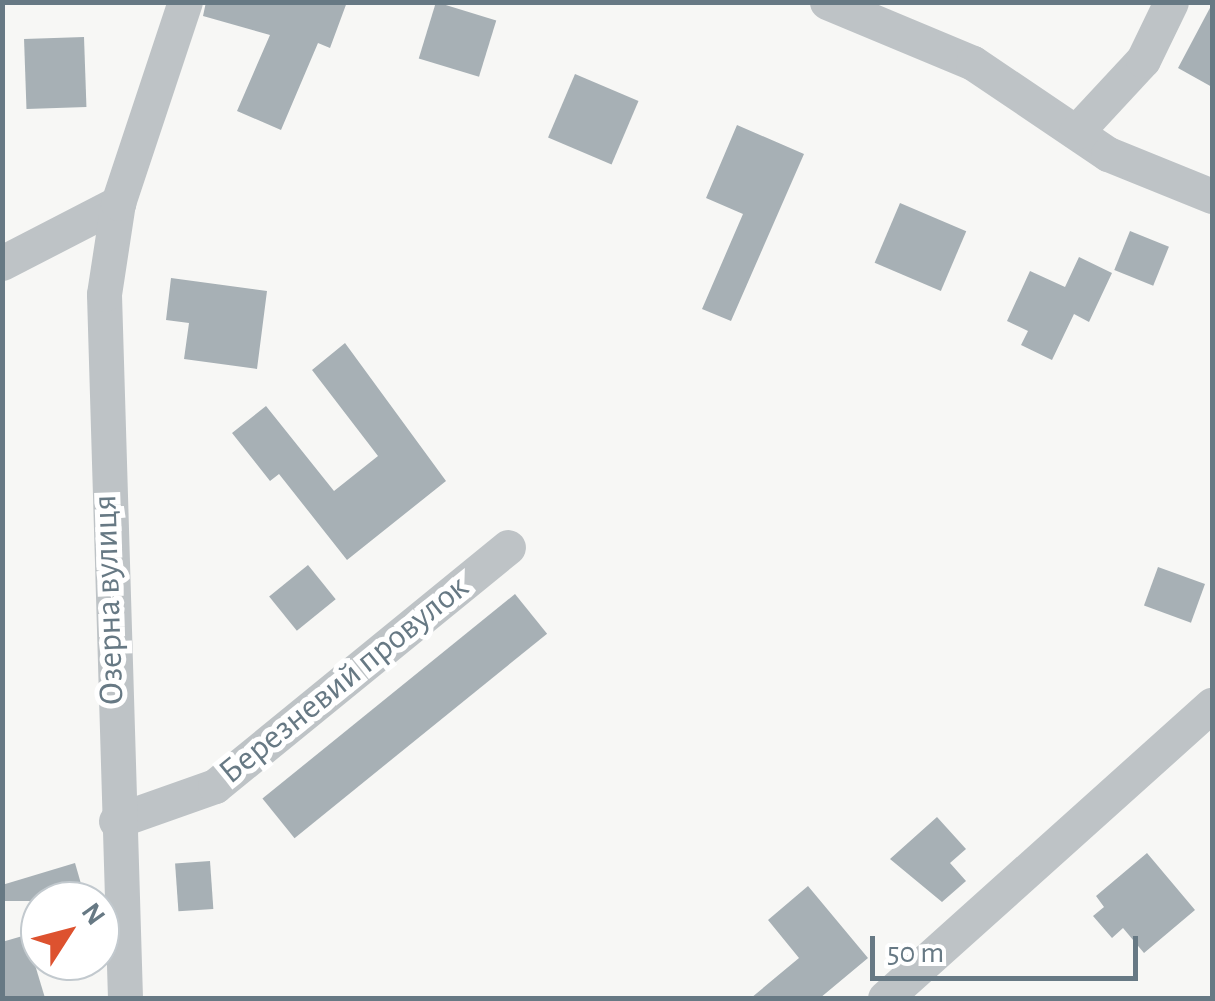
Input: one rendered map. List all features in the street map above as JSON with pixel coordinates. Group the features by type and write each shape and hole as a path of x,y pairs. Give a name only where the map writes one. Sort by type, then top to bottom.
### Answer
{"street":[{"name":"Озерна вулиця","path":"124,998 102,385 118,203 185,2"},
{"path":"827,2 973,63 1076,132 1212,196"},
{"path":"1076,132 1143,60 1172,2"},
{"path":"2,264 118,203"},
{"name":"Березневий провулок","path":"116,820 215,786 508,548"},
{"path":"885,998 1212,705"}],"building":[{"path":"206,2 347,2 330,48 318,43 281,130 237,111 270,35 203,16"},
{"path":"436,2 496,20 479,77 419,58"},
{"path":"1212,4 1212,87 1178,68"},
{"path":"84,37 86,107 26,109 24,39"},
{"path":"575,74 639,101 612,164 548,138"},
{"path":"737,125 804,154 731,321 702,309 743,214 706,198"},
{"path":"900,203 966,231 941,291 875,263"},
{"path":"1130,231 1169,247 1153,286 1114,270"},
{"path":"1079,257 1112,273 1089,322 1074,314 1052,360 1021,345 1028,331 1007,321 1030,271 1065,287"},
{"path":"171,278 267,291 257,369 184,359 189,323 166,320"},
{"path":"345,343 446,481 347,560 279,474 270,481 232,433 266,406 334,491 378,456 312,370"},
{"path":"308,565 336,599 297,631 269,596"},
{"path":"1158,567 1205,584 1191,623 1144,606"},
{"path":"515,594 547,634 295,838 262,799"},
{"path":"937,817 966,849 950,863 966,881 942,902 890,859"},
{"path":"1147,853 1195,910 1144,953 1123,928 1112,938 1093,916 1104,907 1096,896"},
{"path":"210,861 213,909 178,911 175,863"},
{"path":"75,863 80,881 20,881 20,901 2,901 2,885"},
{"path":"808,886 868,958 820,998 751,998 799,958 768,920"},
{"path":"20,937 20,981 40,981 45,998 2,998 2,942"}]}
